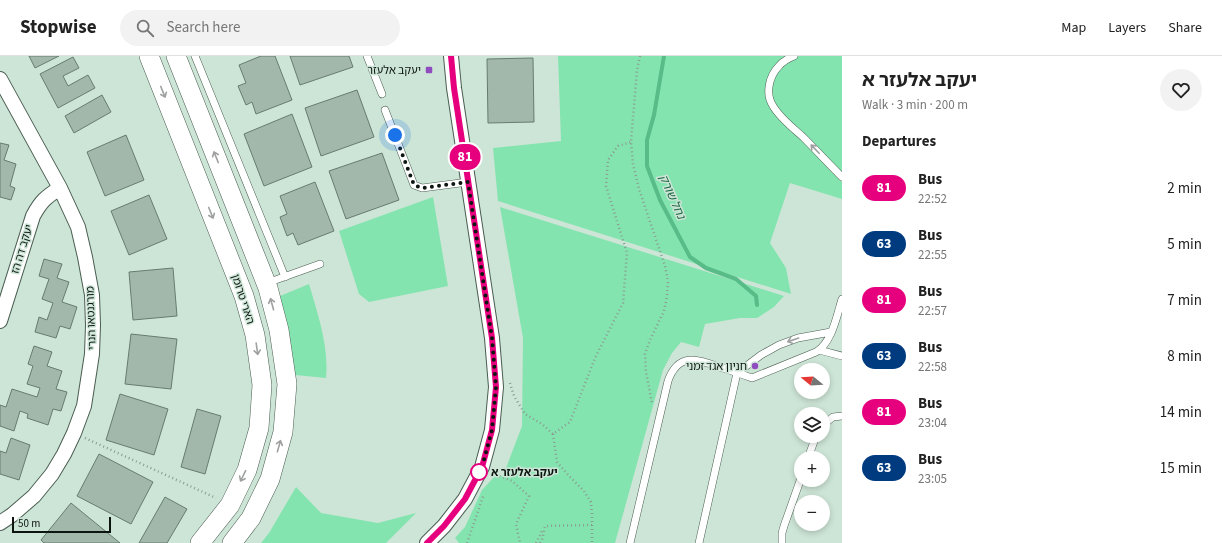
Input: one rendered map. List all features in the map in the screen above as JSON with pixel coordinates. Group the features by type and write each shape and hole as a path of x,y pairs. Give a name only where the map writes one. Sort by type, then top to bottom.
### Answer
{"street":[{"name":"הארי טרומן","path":"149,56 244,296 254,335 262,385 259,428 246,470 230,504 200,543"},
{"path":"176,56 266,284 279,330 287,384 283,432 270,479 251,518 232,543"},
{"path":"427,543 444,526 487,470 496,387 492,338 454,88 451,56"},
{"name":"מורגנטאו הנרי","path":"0,79 60,188 78,227 92,295 92,354 84,406 74,433 52,474 34,496 0,523"},
{"name":"יעקב דה הז","path":"0,321 33,216 40,203 60,188"}],"lane":[{"path":"195,56 285,276"},
{"path":"367,56 382,94"},
{"path":"794,56 779,66 773,74 769,86 769,97 773,106 782,117 842,177"},
{"path":"385,110 414,185 422,188 468,182"},
{"path":"266,284 320,264"},
{"path":"630,543 657,424 670,375 673,370 681,363 690,360 701,360 752,378 819,350 826,344 842,299"},
{"path":"699,543 737,373 761,355 779,345 804,337 831,332"},
{"path":"819,350 842,356"},
{"path":"830,419 833,417 842,416"},
{"path":"782,543 782,533 798,487"}],"path":[{"path":"640,56 637,70 631,142 633,164 639,189 665,266 668,281 664,311 645,354 646,372 657,424"},
{"path":"553,434 570,422 595,358 614,319 624,303 626,254 622,235 613,213 606,186 608,160 618,146 631,142"},
{"path":"509,381 514,396 525,414 542,424 553,434 557,462 584,491 590,502 592,543"},
{"path":"74,433 230,504"},
{"path":"487,470 489,480"},
{"path":"487,470 512,481 529,496 516,524 520,543"},
{"path":"467,543 484,494"},
{"path":"545,526 592,525"},
{"path":"536,543 545,526"},
{"path":"540,543 545,526"}],"green space":[{"path":"558,56 842,56 842,199 790,183 770,243 786,268 791,294 498,201 493,148 561,141"},
{"path":"433,197 448,286 369,302 359,294 339,231"},
{"path":"500,207 784,296 774,307 757,318 740,318 705,324 699,347 681,342 672,353 663,370 615,543 459,543 455,538 465,527 482,490 494,477 503,476 522,426 523,338"},
{"path":"309,284 324,342 326,354 326,378 295,375 280,296"},
{"path":"296,487 321,513 378,523 416,513 386,543 261,543 269,533"}],"building":[{"path":"29,56 59,56 35,68"},
{"path":"261,56 275,56 292,100 256,114 252,102 246,105 238,86 246,83 239,65"},
{"path":"290,56 349,56 353,67 300,85"},
{"path":"73,57 79,68 63,76 68,86 88,75 95,88 58,108 40,74"},
{"path":"533,58 534,122 488,123 487,59"},
{"path":"357,90 374,137 321,156 305,108"},
{"path":"102,95 111,112 74,133 65,116"},
{"path":"292,114 312,167 264,186 244,134"},
{"path":"126,135 144,180 105,196 87,152"},
{"path":"0,143 9,145 4,160 16,164 10,186 15,188 11,200 0,197"},
{"path":"382,153 399,200 346,219 329,171"},
{"path":"315,182 334,231 298,245 293,233 287,236 280,217 287,214 280,196"},
{"path":"149,195 167,239 129,255 111,211"},
{"path":"44,259 62,264 57,278 69,282 62,302 77,307 70,329 60,326 56,338 35,332 39,317 47,320 53,303 42,299 49,279 39,276"},
{"path":"173,268 177,316 133,320 129,272"},
{"path":"131,334 177,339 171,389 125,384"},
{"path":"34,346 52,352 47,366 62,371 56,389 67,392 61,411 53,409 48,425 27,418 28,414 20,411 14,431 0,426 0,405 6,407 12,389 37,397 40,388 27,384 33,366 28,364"},
{"path":"120,394 168,409 154,455 106,440"},
{"path":"197,409 221,416 205,474 181,467"},
{"path":"11,438 30,445 19,480 0,474 0,451 6,453"},
{"path":"99,454 153,482 131,524 77,496"},
{"path":"165,497 187,509 167,543 139,543"},
{"path":"71,503 120,543 44,543 41,540"}],"waterway":[{"name":"נחל שורק","path":"664,56 654,115 647,140 647,166 660,200 690,257 706,268 736,279 756,296 757,305"}],"bus line":[{"name":"81","path":"427,543 444,526 465,499 482,467 492,430 496,387 492,338 454,88 451,56"}],"place":[{"name":"יעקב אלעזר","path":"429,70"},
{"name":"חניון אגד זמני","path":"755,366"},
{"name":"יעקב אלעזר א","path":"479,472"}],"route":[{"path":"395,135 414,185 422,188 468,182 492,338 496,387 492,430 482,467 479,472"}]}
